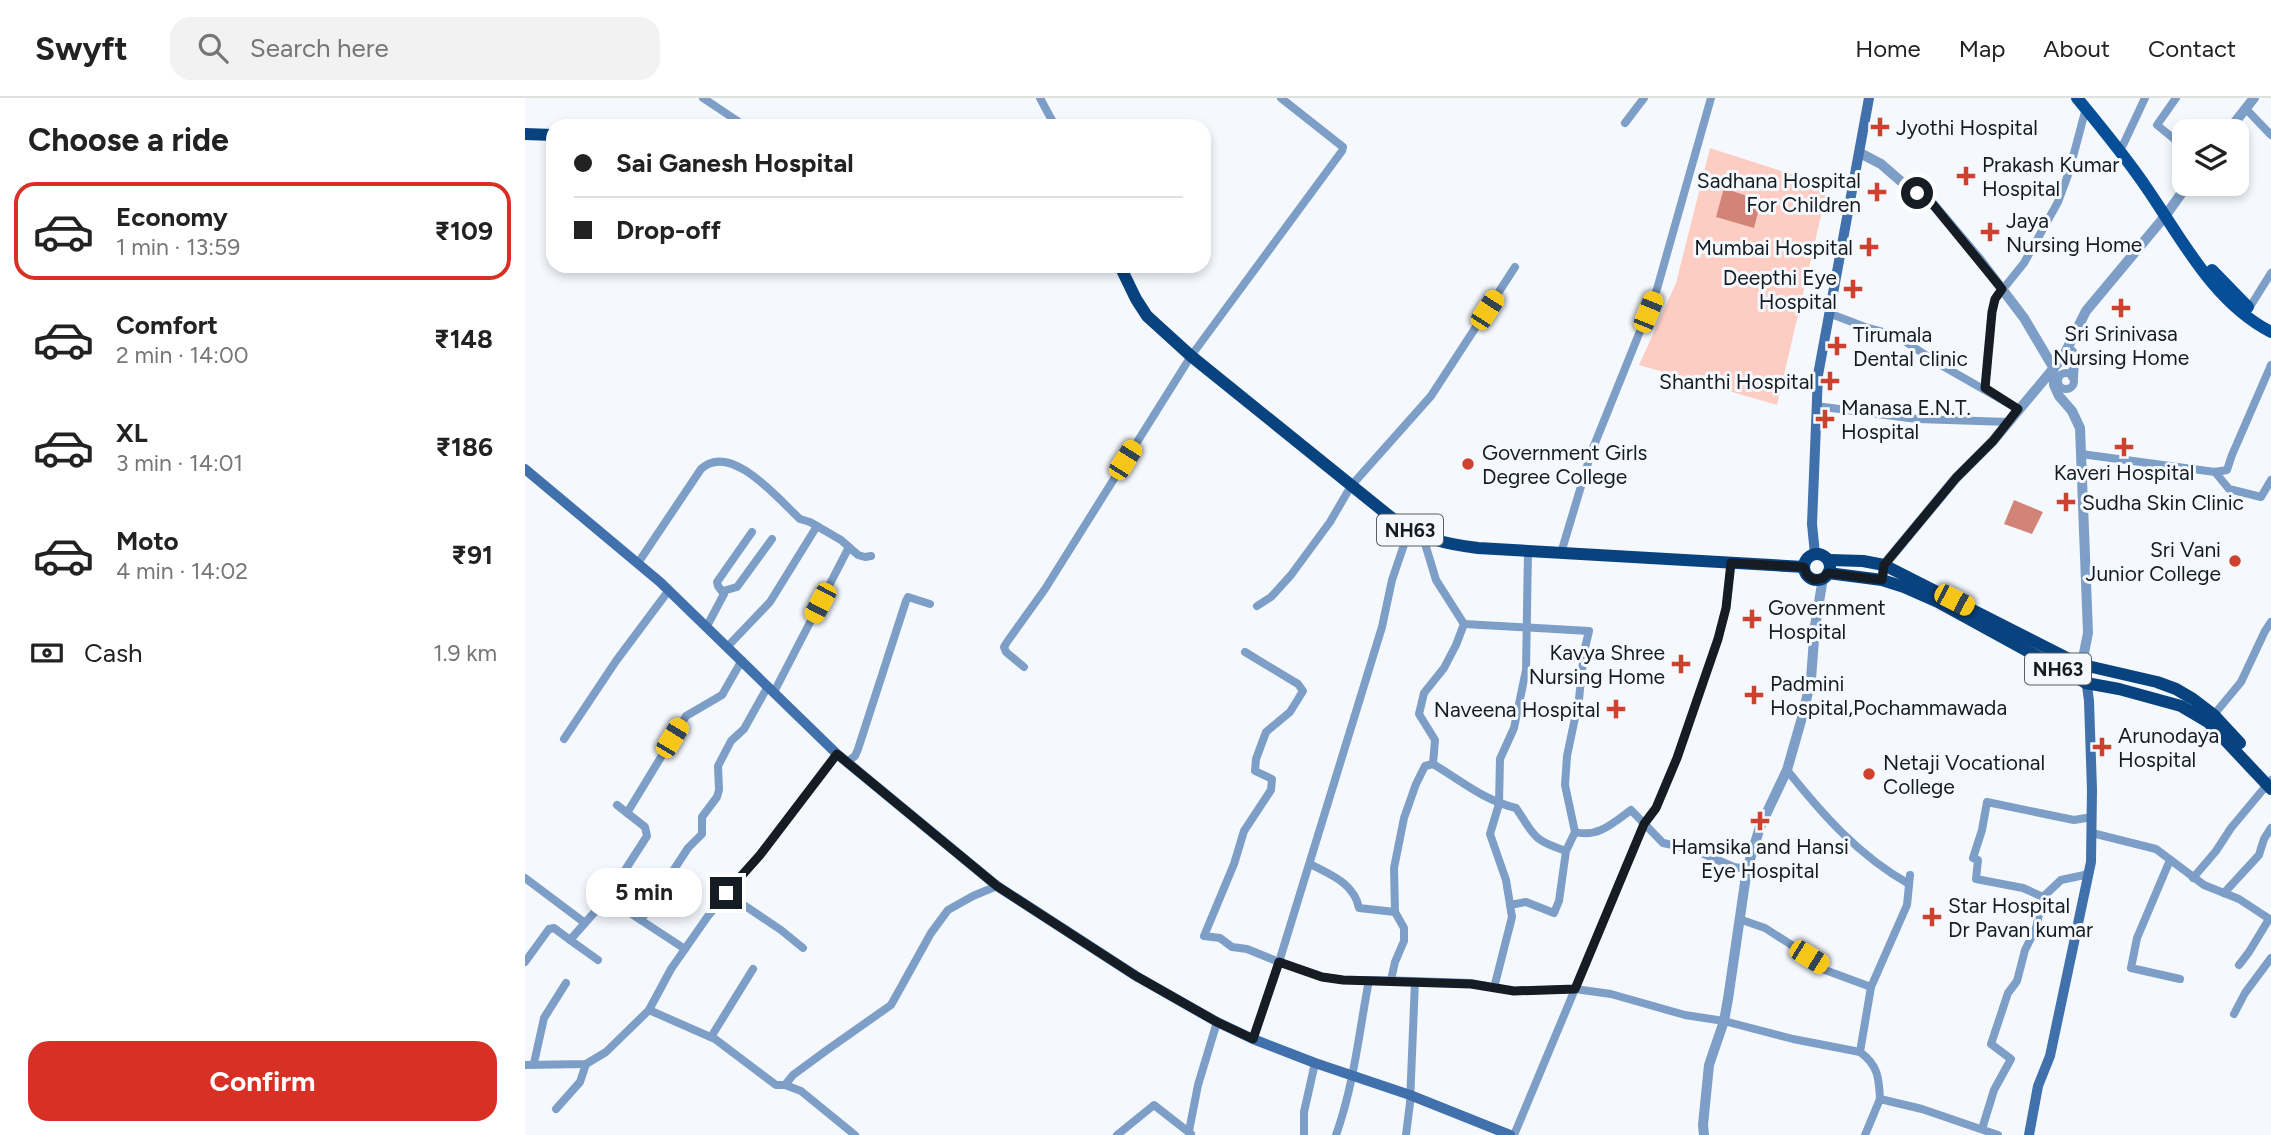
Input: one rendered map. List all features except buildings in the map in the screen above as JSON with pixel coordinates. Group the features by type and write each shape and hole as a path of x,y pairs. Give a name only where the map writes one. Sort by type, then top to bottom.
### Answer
{"highway":[{"path":"525,134 546,135"},
{"name":"NH63","path":"1123,273 1147,316 1191,356 1351,486 1409,530 1423,537 1451,545 1561,554 1804,567 1810,578 1819,580 1827,570 1863,561 1884,565 2079,664 2176,689 2193,699 2270,783"},
{"name":"NH63","path":"1815,554 1822,555 1827,570"},
{"path":"1804,567 1807,558 1815,554"},
{"name":"NH63","path":"1827,570 1904,587 1938,602 2083,682 2162,700 2211,719"}],"main road":[{"path":"1815,554 1812,524 1818,375 1869,98"},
{"path":"2083,101 2148,176 2167,212"},
{"path":"2083,101 2206,264 2247,312 2271,332"},
{"path":"2247,312 2271,323"},
{"path":"525,469 669,590 846,762 997,886 1136,976 1217,1022 1315,1063 1409,1095 1512,1135"},
{"path":"2029,1135 2038,1086 2050,1056 2091,862 2089,701 2079,664"}],"street":[{"path":"1040,98 1051,119"},
{"path":"1024,667 1006,652 1007,642 1045,589 1191,356 1342,151 1343,147 1281,98"},
{"path":"1625,123 1644,98"},
{"path":"1561,554 1591,453 1657,289 1711,98"},
{"path":"2123,145 2145,98"},
{"path":"2172,137 2157,125 2176,98"},
{"path":"2238,119 2253,98"},
{"path":"708,99 735,119"},
{"path":"1985,388 1995,299 2024,263 2058,202 2069,172 2083,101"},
{"path":"2246,109 2271,135"},
{"path":"1860,153 1881,164 1931,202 2002,289 2024,318 2053,368 2059,396 2072,411 2080,428 2088,633 2083,658 2079,664"},
{"path":"1882,580 1884,565 1956,478 1993,441 2063,357 2085,311 2179,196"},
{"path":"1257,606 1271,597 1291,575 1330,522 1351,486 1431,396 1515,267"},
{"path":"2247,312 2271,273"},
{"path":"1831,314 1895,335 2018,409"},
{"path":"2056,383 2064,389 2073,385 2074,362 2071,352 2066,351"},
{"path":"2081,454 2215,471 2227,470 2271,365"},
{"path":"1816,406 1917,419 2009,422"},
{"path":"638,563 701,468 707,463 720,461 734,464 749,472 800,519 817,526 858,555 871,556"},
{"path":"2215,471 2229,489 2261,497 2271,480"},
{"path":"728,646 770,602 817,526"},
{"path":"1253,1039 1310,864 1409,530"},
{"path":"723,592 717,582 752,532"},
{"path":"1423,537 1436,580 1464,624"},
{"path":"723,592 737,587 772,539"},
{"path":"641,920 684,854 702,834 702,817 719,790 718,766 731,741 744,729 771,689 849,547"},
{"path":"1494,988 1511,917 1506,880 1490,834 1499,804 1500,759 1514,728 1526,670 1528,551"},
{"path":"1512,1135 1644,824 1656,808 1677,758 1718,639 1726,608 1731,563"},
{"path":"1704,1135 1709,1065 1724,1021 1747,869 1760,827 1787,770 1811,679 1815,626 1827,570"},
{"path":"564,739 616,661 669,590"},
{"path":"707,626 723,592"},
{"path":"846,762 858,749 905,601 912,597 930,604"},
{"path":"2211,719 2241,682 2271,622"},
{"path":"1464,624 1589,631 1567,756 1565,785 1575,832 1566,851 1559,901 1553,913 1526,902 1510,905"},
{"path":"1433,764 1435,740 1419,714 1424,693 1444,668 1457,645 1464,624"},
{"path":"1245,652 1298,684 1303,691 1290,712 1266,732 1256,759 1255,771 1272,779 1271,790 1244,831 1234,864 1204,936 1220,938 1232,947 1247,949 1322,977 1471,984 1514,991 1575,989 1860,1052 1871,1060 1879,1078 1880,1099 1865,1135"},
{"path":"627,813 686,716 692,710 722,695 742,660"},
{"path":"566,983 544,1018 530,1064 586,1064 606,1052 649,1010 671,969 726,893 760,855 837,754"},
{"path":"1391,980 1404,941 1404,928 1395,912 1394,868 1399,839 1416,784 1425,766 1433,764 1459,779 1477,794 1516,808 1532,836 1566,851"},
{"path":"1787,770 1818,809 1843,834 1887,872 1910,880 1907,905 1871,987 1860,1052"},
{"path":"2193,878 2270,783"},
{"path":"2043,897 2023,888 1976,879 1978,860 1973,858 1987,802 2074,820 2092,817"},
{"path":"570,940 607,898 647,836 645,827 617,805"},
{"path":"1575,832 1583,835 1601,832 1631,810 1663,844 1692,849 1734,867 1747,869"},
{"path":"2224,893 2259,855 2271,828"},
{"path":"2092,833 2156,849 2193,878 2239,899 2270,919 2239,965"},
{"path":"2170,860 2137,938 2131,968 2180,979"},
{"path":"1310,864 1337,878 1356,895 1359,908 1395,912"},
{"path":"1982,1129 1994,1090 2011,1059 1991,1044 2008,993 2017,981 2025,950 2036,928 2043,897 2061,880 2089,874"},
{"path":"525,878 585,923"},
{"path":"785,1085 793,1075 891,1005 931,933 948,910 997,886"},
{"path":"726,893 803,948"},
{"path":"607,898 685,949"},
{"path":"1739,919 1765,928 1821,964 1825,970 1871,987"},
{"path":"525,962 551,928 597,960"},
{"path":"2234,1014 2245,993 2271,958"},
{"path":"711,1037 753,969"},
{"path":"1336,1135 1353,1076 1369,980"},
{"path":"1406,1135 1415,981"},
{"path":"649,1010 711,1037 776,1085 785,1085 801,1091 855,1135"},
{"path":"1117,1135 1154,1105 1191,1133 1198,1084 1217,1022"},
{"path":"1304,1135 1304,1112 1315,1063"},
{"path":"556,1110 580,1082 586,1064"},
{"path":"1880,1099 1922,1109 1998,1135"}],"shaded area":[{"path":"1710,148 1828,186 1777,405 1639,365 1676,283"},
{"path":"1724,188 1761,201 1754,228 1716,217"},
{"path":"2014,500 2043,512 2032,534 2004,524"}],"place":[{"name":"Jyothi Hospital","path":"1880,127"},
{"name":"Prakash Kumar Hospital","path":"1966,176"},
{"name":"Sadhana Hospital For Children","path":"1877,192"},
{"name":"Jaya Nursing Home","path":"1990,232"},
{"name":"Mumbai Hospital","path":"1869,247"},
{"name":"Deepthi Eye Hospital","path":"1853,289"},
{"name":"Sri Srinivasa Nursing Home","path":"2121,308"},
{"name":"Tirumala Dental clinic","path":"1837,346"},
{"name":"Shanthi Hospital","path":"1830,381"},
{"name":"Manasa E.N.T. Hospital","path":"1825,419"},
{"name":"Kaveri Hospital","path":"2124,447"},
{"name":"Government Girls Degree College","path":"1468,464"},
{"name":"Sudha Skin Clinic","path":"2066,502"},
{"name":"Sri Vani Junior College","path":"2235,561"},
{"name":"Government Hospital","path":"1752,619"},
{"name":"Kavya Shree Nursing Home","path":"1681,664"},
{"name":"Padmini Hospital,Pochammawada","path":"1754,695"},
{"name":"Naveena Hospital","path":"1616,709"},
{"name":"Arunodaya Hospital","path":"2102,747"},
{"name":"Netaji Vocational College","path":"1869,774"},
{"name":"Hamsika and Hansi Eye Hospital","path":"1760,821"},
{"name":"Star Hospital Dr Pavan kumar","path":"1932,917"}],"route":[{"path":"726,893 760,855 837,754 997,886 1136,976 1253,1039 1279,962 1322,977 1343,980 1471,984 1514,991 1575,989 1644,824 1656,808 1677,758 1718,639 1726,608 1731,563 1804,567 1807,575 1814,580 1823,578 1828,573 1882,580 1884,565 2018,409 1985,388 1992,312 1995,299 2002,289 1931,202 1917,193"}]}
